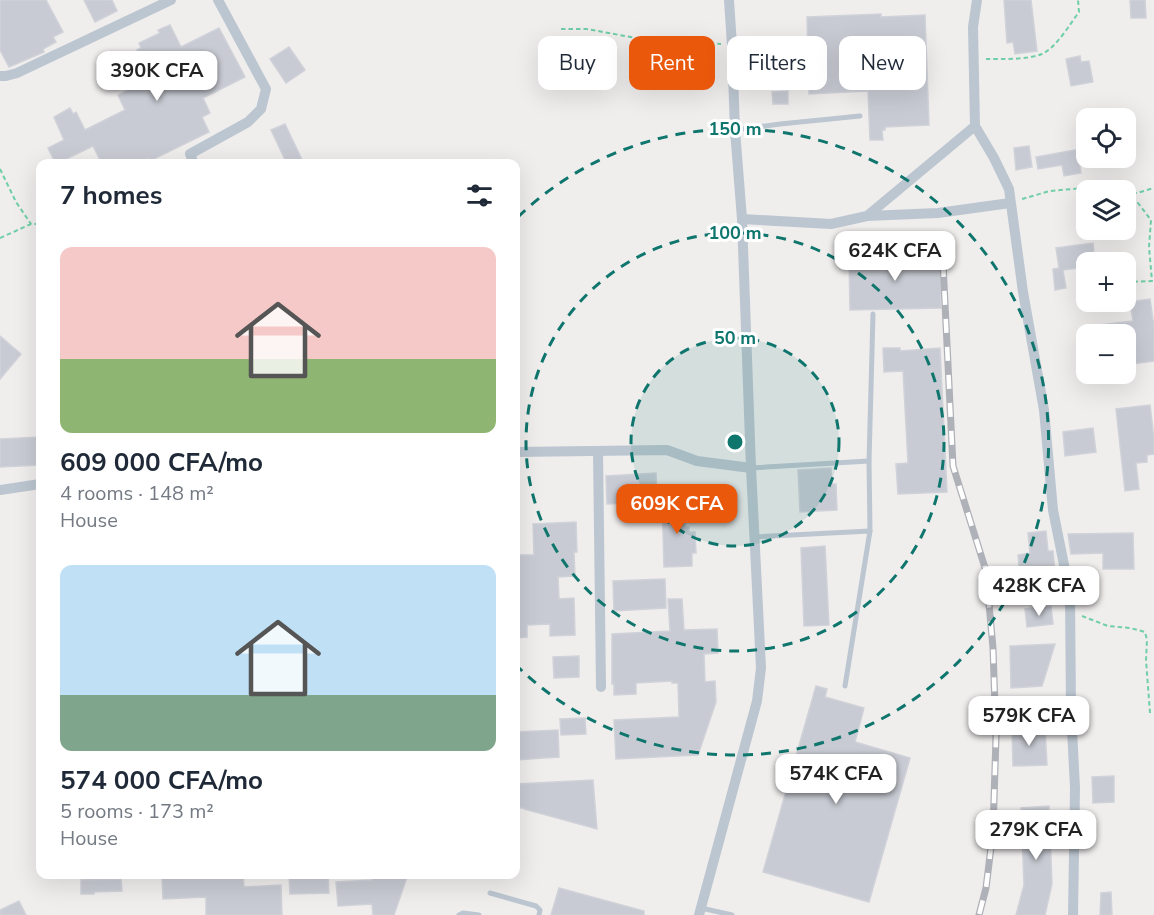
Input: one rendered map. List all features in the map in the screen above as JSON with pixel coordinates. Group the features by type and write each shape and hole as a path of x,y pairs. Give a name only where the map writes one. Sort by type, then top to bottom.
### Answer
{"street":[{"path":"0,76 17,73 171,0"},
{"path":"192,159 190,154 248,122 261,110 266,89 218,0"},
{"path":"729,0 731,36"},
{"path":"977,0 973,27 975,126 1009,189 1023,292 1044,410 1053,510 1070,595 1071,710 1075,788 1073,915"},
{"path":"700,911 757,701 761,668 742,219 734,90"},
{"path":"867,216 975,126"},
{"path":"742,219 831,224 867,216 938,213 1010,203"},
{"path":"520,452 667,450 697,461 751,468"},
{"path":"598,451 602,687"},
{"path":"0,490 36,485"}],"lane":[{"path":"735,130 860,116"},
{"path":"845,686 870,531 869,461 873,314"},
{"path":"751,468 869,461"},
{"path":"754,537 870,531"},
{"path":"490,893 536,906 540,910 538,915"},
{"path":"700,911 732,915"},
{"path":"459,915 464,913 479,915"}],"path":[{"path":"974,60 1021,58 1042,54 1056,43 1079,12 1078,0"},
{"path":"561,29 587,29 652,41 727,45"},
{"path":"0,169 16,202 32,224"},
{"path":"1136,193 1154,188"},
{"path":"1010,203 1050,191 1076,189"},
{"path":"1136,201 1151,220 1149,247 1152,281 1136,282"},
{"path":"0,238 36,224"},
{"path":"1070,611 1108,626 1145,632 1150,713"}],"building":[{"path":"0,0 46,0 63,32 53,37 56,42 43,49 44,52 9,67 0,50"},
{"path":"84,0 112,0 117,11 95,22"},
{"path":"1004,0 1031,0 1037,51 1015,54 1013,42 1007,43"},
{"path":"1130,0 1145,0 1146,18 1131,18"},
{"path":"925,15 926,36 839,36 839,90 926,90 926,42 929,125 885,127 885,130 882,130 883,140 870,140 868,91 809,94 809,90 827,90 827,36 807,36 807,17"},
{"path":"170,25 181,47 219,28 245,77 203,98 210,113 202,117 209,132 154,159 100,159 93,146 66,159 54,159 48,148 64,140 54,117 70,108 73,114 76,112 85,130 125,110 118,95 151,79 137,50 141,48 139,43 160,33 158,30"},
{"path":"289,47 305,70 286,83 270,59"},
{"path":"1080,56 1081,62 1089,61 1093,82 1071,86 1066,59"},
{"path":"788,91 788,104 773,104 772,92"},
{"path":"285,124 302,159 285,159 271,130"},
{"path":"1029,146 1032,167 1016,170 1014,148"},
{"path":"1076,150 1076,168 1080,168 1081,173 1064,176 1062,165 1038,169 1036,157"},
{"path":"1093,243 1094,252 1076,252 1076,268 1063,270 1066,288 1055,290 1053,269 1059,268 1056,248"},
{"path":"940,253 941,308 850,310 849,256"},
{"path":"1150,299 1154,320 1154,361 1136,363 1136,324 1108,324 1133,321 1132,312 1136,312 1136,301"},
{"path":"0,336 21,354 0,379"},
{"path":"883,348 900,348 900,351 940,348 947,492 898,494 896,464 908,463 903,371 884,372"},
{"path":"1150,405 1154,454 1147,455 1147,462 1136,463 1139,489 1125,491 1116,409"},
{"path":"1093,428 1096,452 1065,456 1063,432"},
{"path":"36,437 36,465 0,467 0,439"},
{"path":"831,468 832,484 836,484 837,510 800,512 798,470"},
{"path":"656,473 657,502 607,504 606,476"},
{"path":"684,498 685,527 689,527 689,532 695,532 696,553 692,553 692,566 664,567 662,499"},
{"path":"576,522 575,576 558,577 559,599 574,598 575,635 550,636 550,624 527,625 527,637 520,638 520,555 534,555 533,524"},
{"path":"1046,531 1048,551 1053,551 1055,572 1020,576 1018,555 1030,553 1028,533"},
{"path":"1133,533 1134,569 1103,569 1103,553 1071,554 1068,534"},
{"path":"825,546 829,625 804,626 801,548"},
{"path":"665,579 666,608 614,611 613,581"},
{"path":"668,599 682,599 684,630 717,629 718,653 704,654 705,682 715,681 716,702 698,755 616,759 614,720 679,717 678,683 672,683 672,681 636,683 636,694 614,695 614,684 612,684 612,634 670,631"},
{"path":"1051,606 1053,624 1027,627 1025,609"},
{"path":"1055,644 1042,686 1011,688 1010,646"},
{"path":"579,656 579,677 554,678 553,657"},
{"path":"816,686 827,689 825,697 864,708 855,742 910,758 869,902 763,872"},
{"path":"585,718 586,734 561,735 560,719"},
{"path":"1045,728 1047,765 1013,766 1012,729"},
{"path":"558,730 559,757 520,760 520,732"},
{"path":"1114,776 1114,802 1093,803 1092,777"},
{"path":"593,780 597,829 520,808 520,784"},
{"path":"1049,806 1052,884 1045,915 1016,915 1024,885 1021,808"},
{"path":"121,879 122,891 81,894 81,880"},
{"path":"162,879 243,879 244,887 281,885 282,915 206,915 206,897 163,899"},
{"path":"289,879 328,879 329,893 290,894"},
{"path":"406,879 394,915 373,915 372,904 338,906 336,882"},
{"path":"559,888 644,911 644,915 551,915"},
{"path":"1111,892 1112,915 1100,915 1101,893"},
{"path":"19,901 26,915 0,915 0,910"}],"railway":[{"path":"943,263 953,466 986,571 993,648 996,737 993,831 986,888 979,915"}]}
